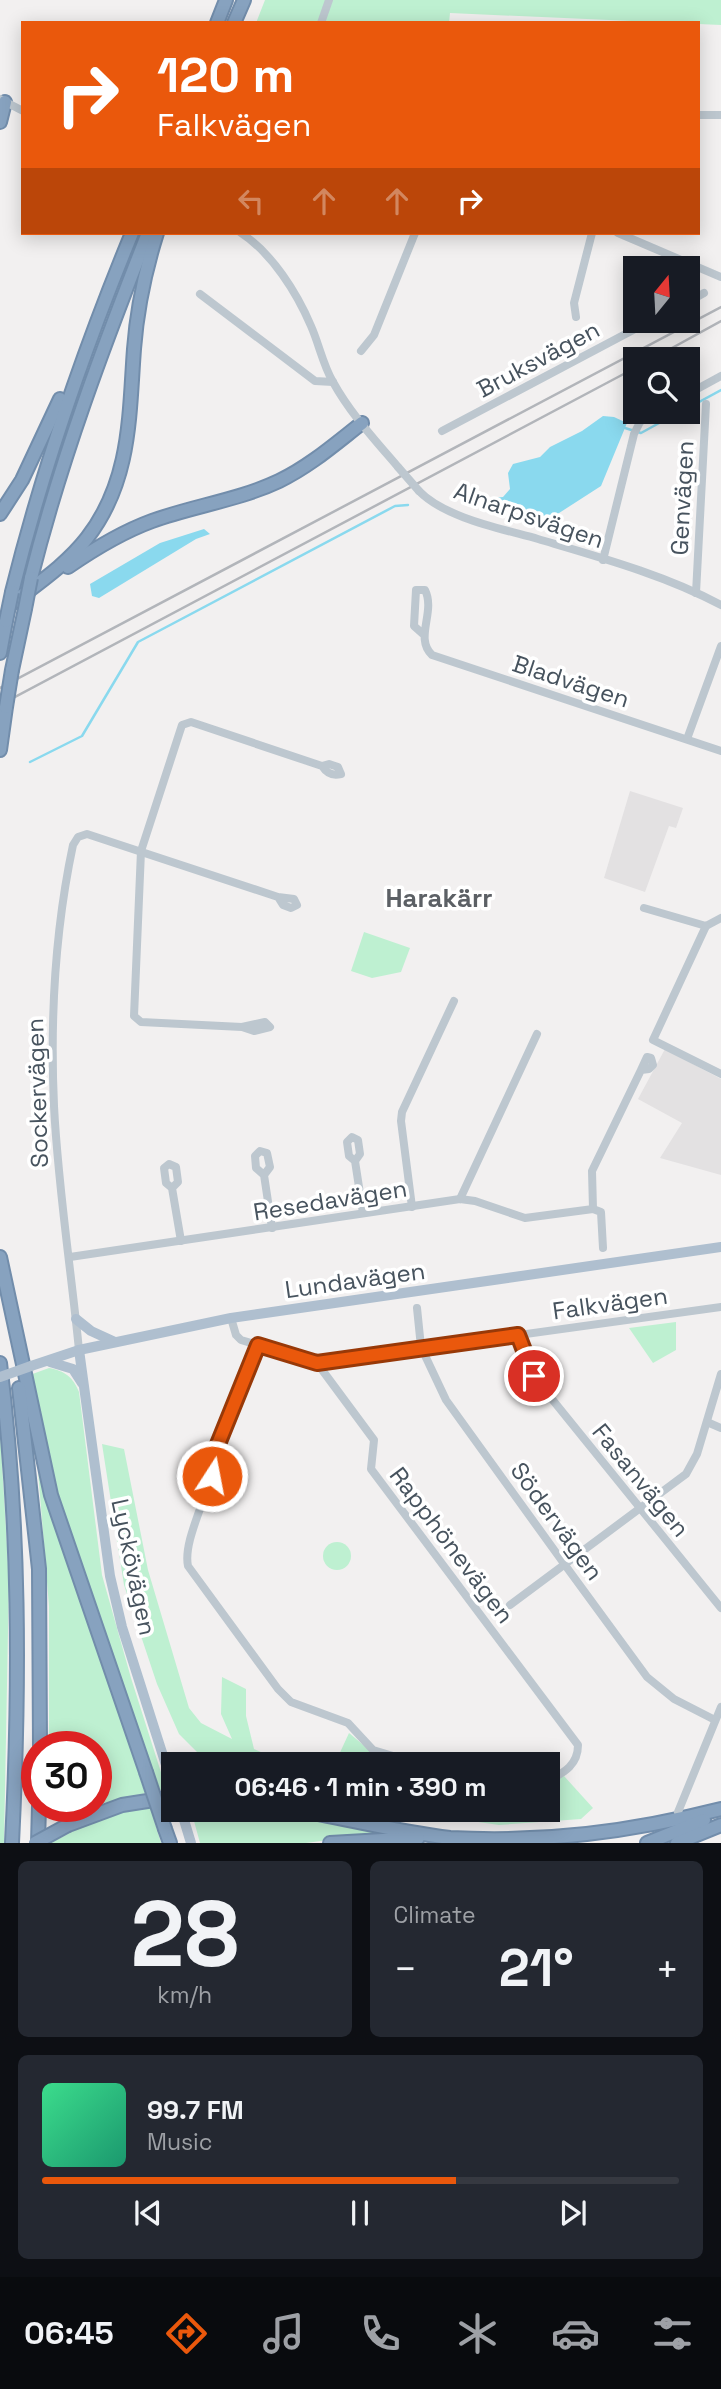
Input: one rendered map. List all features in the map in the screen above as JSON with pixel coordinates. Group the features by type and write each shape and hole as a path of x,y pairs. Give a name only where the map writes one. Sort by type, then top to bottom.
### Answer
{"highway":[{"path":"218,21 226,0"},
{"path":"235,21 244,0"},
{"path":"0,122 3,100"},
{"path":"0,514 22,480 82,355 131,235"},
{"path":"0,750 12,670 31,578 57,483 90,380 147,235"},
{"path":"7,607 55,570 87,538 104,511 121,472 131,421 138,316 157,235"},
{"path":"0,653 7,607 38,490 82,355"},
{"path":"7,607 125,532 281,480 325,454 362,423"},
{"path":"0,1257 35,1515 40,1614 40,1731"},
{"path":"0,1257 51,1494 170,1843"},
{"path":"0,1363 12,1457 16,1544 17,1700 12,1843"},
{"path":"36,1843 68,1825 122,1805 161,1799"},
{"path":"330,1843 447,1837 512,1841 569,1839 645,1828 721,1811"},
{"path":"647,1843 721,1811"},
{"path":"36,1843 38,1822"},
{"path":"364,1822 447,1837"},
{"path":"677,1843 715,1828"},
{"path":"685,1843 715,1828"}],"main road":[{"name":"Lundavägen","path":"0,1377 79,1350 231,1318 721,1247"},
{"path":"76,1319 91,1331 115,1342"},
{"name":"Lyckövägen","path":"79,1350 99,1514 110,1576 122,1627 162,1752"},
{"path":"43,1362 60,1363 73,1369 86,1398"},
{"path":"185,1822 191,1843"}],"street":[{"path":"322,21 329,0"},
{"path":"3,100 21,110"},
{"path":"700,115 721,115"},
{"name":"Alnarpsvägen","path":"246,235 276,268 298,299 333,382 398,467 432,502 480,522 603,560 696,593 721,605"},
{"path":"361,351 374,335 414,235"},
{"path":"576,317 573,303 591,235"},
{"path":"624,235 718,276"},
{"path":"700,295 704,293"},
{"path":"200,294 315,381 333,382"},
{"name":"Bruksvägen","path":"442,431 627,333"},
{"path":"700,387 721,376"},
{"name":"Genvägen","path":"696,593 706,404"},
{"path":"603,560 634,434 639,424"},
{"name":"Bladvägen","path":"423,634 414,626 416,590 425,590 429,601 423,634 426,649 432,655 721,751"},
{"path":"687,739 721,646"},
{"path":"242,1027 145,1023 134,1016 141,851 182,725 191,722 322,766"},
{"name":"Sockervägen","path":"79,1350 59,1175 52,1053 54,982 64,886 72,845 78,837 87,834 141,851"},
{"path":"141,851 278,897"},
{"path":"644,908 706,926"},
{"path":"721,918 706,926 653,1040 721,1074"},
{"path":"412,1207 402,1112 454,1001"},
{"path":"460,1199 537,1034"},
{"path":"603,1248 601,1212 593,1209 592,1171 640,1070"},
{"path":"355,1161 363,1213"},
{"path":"264,1174 272,1228"},
{"path":"173,1188 181,1241"},
{"name":"Resedavägen","path":"70,1257 460,1199 525,1218 593,1209"},
{"name":"Falkvägen","path":"231,1318 238,1338 317,1363 721,1307"},
{"name":"Södervägen","path":"417,1308 421,1347 446,1400 565,1565 647,1676 674,1699 715,1720"},
{"name":"Fasanvägen","path":"518,1335 534,1376 721,1608"},
{"path":"258,1345 214,1454 214,1470 188,1551 188,1566 278,1689 292,1702 348,1723 373,1750 380,1752"},
{"name":"Rapphönevägen","path":"317,1363 374,1440 370,1469 578,1745 578,1756 572,1765 560,1772"},
{"path":"510,1605 686,1474 697,1454 721,1374"},
{"path":"707,1422 721,1428"},
{"path":"678,1812 721,1707"}],"shaded area":[{"path":"630,791 683,808 676,828 669,826 645,892 604,878"},
{"path":"665,1049 721,1079 721,1175 660,1158 682,1123 638,1099"}],"green space":[{"path":"265,0 721,0 721,25 700,24 700,21 631,21 450,13 449,21 257,21"},
{"path":"364,932 410,948 401,972 372,978 351,971"},
{"path":"676,1322 676,1350 653,1363 629,1328"},
{"path":"49,1368 60,1371 74,1382 79,1392 102,1575 161,1772 160,1790 64,1521 27,1376"},
{"path":"0,1430 9,1579 4,1843 0,1843"},
{"path":"102,1444 124,1449 148,1570 189,1708 201,1723 232,1739 221,1714 222,1677 246,1689 246,1716 254,1749 261,1752 197,1752 179,1734 157,1684 124,1585"},
{"path":"38,1471 146,1793 112,1801 112,1731 49,1731 49,1606"},
{"path":"337,1542 347,1546 351,1556 347,1566 337,1570 327,1566 323,1556 327,1546"},
{"path":"349,1733 372,1752 340,1752"},
{"path":"564,1776 593,1808 581,1819 560,1821 560,1778"},
{"path":"150,1806 161,1843 51,1843 90,1822 112,1822 112,1815"},
{"path":"194,1822 334,1822 414,1835 343,1838 306,1843 200,1843"},
{"path":"478,1822 540,1822 499,1825"}],"water":[{"path":"603,416 614,417 627,424 601,486 556,515 532,520 503,504 483,503 480,499 503,497 510,489 508,473 513,464 540,457 550,447 582,431"},
{"path":"204,529 210,534 196,539 99,598 92,596 90,584 160,543"}],"waterway":[{"path":"700,401 721,390"},
{"path":"625,428 641,433 657,424"},
{"path":"30,762 82,736 138,642 395,506 408,505"}],"railway":[{"path":"0,688 721,307"},
{"path":"674,347 721,321"},
{"path":"0,705 623,374"}],"district":[{"name":"Harakärr","path":"439,898"}],"route":[{"path":"212,1476 214,1454 258,1345 317,1363 518,1335 534,1376"}]}
